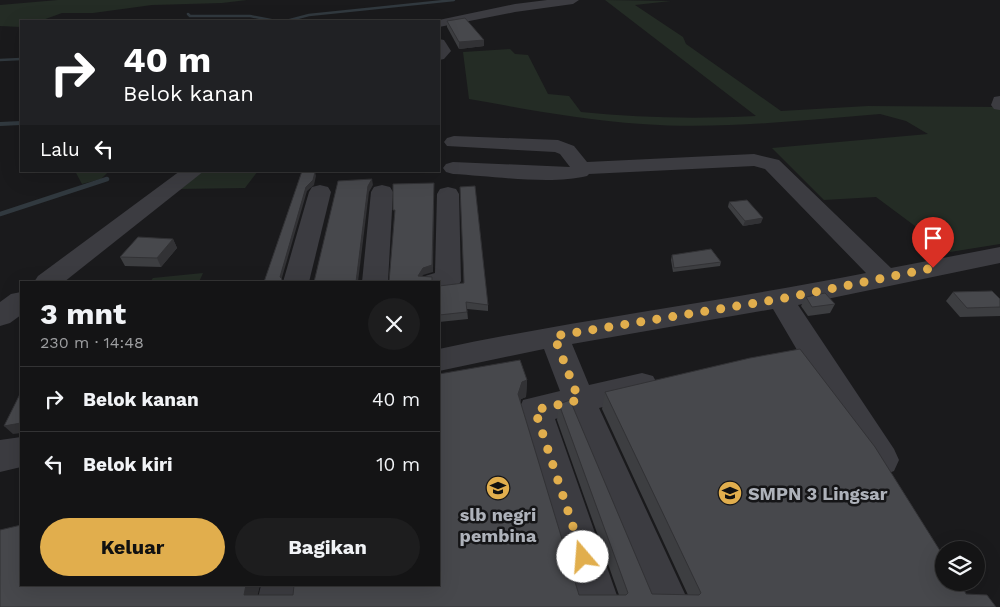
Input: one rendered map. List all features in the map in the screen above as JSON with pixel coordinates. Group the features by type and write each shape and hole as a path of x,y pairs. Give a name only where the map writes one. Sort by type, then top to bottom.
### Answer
{"street":[{"path":"440,23 515,8 573,0"},
{"path":"440,45 444,51 440,55"},
{"path":"454,142 558,146 567,150 582,168"},
{"path":"453,168 560,174 580,172 582,168 754,160 772,164 886,278"},
{"path":"48,281 193,172"},
{"path":"296,281 320,192"},
{"path":"376,281 382,192"},
{"path":"440,282 448,281 448,194"},
{"path":"440,360 554,336 780,299 1000,255"},
{"path":"730,306 720,292 721,290 839,270 857,284"},
{"path":"780,299 896,485"},
{"path":"0,316 20,302"},
{"path":"554,336 579,400 669,607"},
{"path":"599,607 535,410 675,378"},
{"path":"0,456 20,452"},
{"path":"278,607 282,586"}],"shaded area":[{"path":"58,0 247,0 222,3 152,5 93,13 62,13 43,20 20,20 20,27 0,26 0,5"},
{"path":"605,0 671,1 635,5 683,37 686,44 781,111 868,106 1000,107 1000,244 950,252 876,197 824,200 772,148 928,134 906,121 880,114 761,124 672,126 576,117 469,99 463,52 510,49 515,54 528,55 548,94 569,96 581,112 625,116 756,116"},
{"path":"76,172 108,172 101,179 82,184"},
{"path":"200,172 257,172 245,188 177,189"},
{"path":"203,273 199,281 151,281 153,278"}],"building":[{"path":"465,18 484,40 459,42 447,21"},
{"path":"302,172 315,172 313,180 306,187 280,277 281,281 264,281"},
{"path":"372,179 368,186 356,281 314,281 338,181"},
{"path":"434,183 432,265 423,268 418,276 432,277 432,281 389,281 395,210 393,210 393,184"},
{"path":"475,186 488,305 466,302 467,312 440,315 440,286 464,283 460,187"},
{"path":"747,200 763,218 745,221 729,202"},
{"path":"138,237 173,239 157,258 120,257"},
{"path":"711,249 721,262 674,268 672,255"},
{"path":"992,291 1000,299 1000,307 967,308 953,292"},
{"path":"825,293 835,304 812,307 806,297"},
{"path":"800,349 875,447 935,543 935,591 964,591 966,594 987,595 996,607 0,607 0,530 20,525 20,586 246,586 244,595 293,595 294,586 440,586 440,374 520,360 527,380 522,382 518,394 579,595 626,595 628,593 559,404 570,400 652,594 699,595 701,593 605,392 750,358"},
{"path":"20,394 20,423 4,426"}],"waterway":[{"path":"290,20 309,15 454,0"},
{"path":"188,14 190,16 250,16 271,20"},
{"path":"0,60 20,59"},
{"path":"0,124 20,123"},
{"path":"0,214 107,179"}],"place":[{"name":"slb negri pembina","path":"498,488"},
{"name":"SMPN 3 Lingsar","path":"730,493"}],"route":[{"path":"583,557 535,410 579,400 554,336 780,299 933,268"}]}
